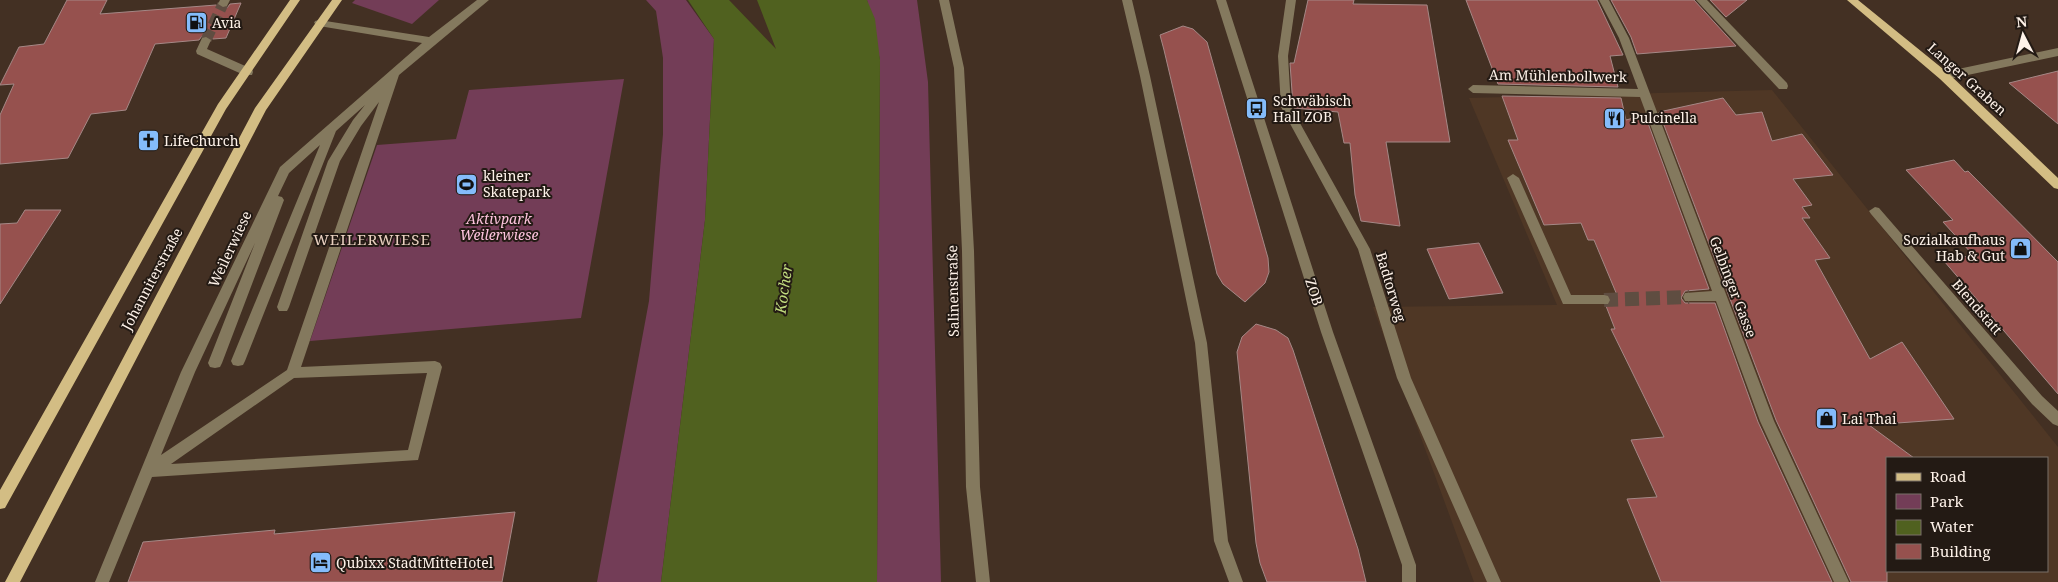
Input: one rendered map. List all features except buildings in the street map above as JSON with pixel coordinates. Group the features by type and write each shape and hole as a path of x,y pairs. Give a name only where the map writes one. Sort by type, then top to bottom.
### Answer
{"main road":[{"name":"Johanniterstraße","path":"0,503 222,107 248,72 295,0"},
{"name":"Johanniterstraße","path":"12,582 261,108 319,23 338,0"},
{"name":"Langer Graben","path":"1852,0 1944,76 2058,185"}],"street":[{"name":"Weilerwiese","path":"102,582 188,372 284,170 431,41 484,0"},
{"name":"Salinenstraße","path":"944,0 959,68 968,251 973,487 983,582"},
{"path":"1127,0 1145,76 1201,342 1221,541 1236,582"},
{"name":"ZOB","path":"1221,0 1327,332 1409,564 1409,582"},
{"name":"Badtorweg","path":"1291,0 1283,56 1286,107 1364,249 1404,378 1494,582"},
{"name":"Gelbinger Gasse","path":"1604,0 1624,38 1767,421 1842,582"},
{"path":"1700,0 1783,86"},
{"path":"319,23 431,41"},
{"path":"206,40 201,51 248,72"},
{"path":"1944,76 2058,52"},
{"path":"283,307 334,161 357,123 394,75"},
{"path":"292,373 394,75"},
{"name":"Am Mühlenbollwerk","path":"1473,89 1644,93"},
{"path":"238,361 332,129"},
{"path":"215,363 292,163"},
{"path":"1513,178 1567,300 1604,300"},
{"name":"Blendstatt","path":"1876,211 2037,400 2058,420"},
{"path":"1689,297 1720,296"},
{"path":"435,367 413,456 148,471 292,373 435,367"}],"shaded area":[{"path":"1772,90 2058,447 2058,582 1474,582 1373,307 1557,305 1469,98"}],"green space":[{"path":"355,0 439,0 412,24 352,3"},
{"path":"646,0 686,0 714,39 705,220 661,582 597,582 649,301 663,134 663,58 656,11"},
{"path":"867,0 917,0 928,82 941,582 877,582 880,60"},
{"name":"Aktivpark Weilerwiese","path":"624,79 581,318 310,341 377,145 456,139 469,90"}],"water":[{"name":"Kocher","path":"688,0 729,0 776,49 757,0 867,0 875,19 880,60 877,582 661,582 705,220 714,39"}],"tunnel":[{"path":"206,40 223,4"},
{"path":"1604,300 1689,297"}],"place":[{"name":"Avia","path":"196,23"},
{"name":"Schwäbisch Hall ZOB","path":"1257,109"},
{"name":"Pulcinella","path":"1615,118"},
{"name":"LifeChurch","path":"148,141"},
{"name":"kleiner Skatepark","path":"467,184"},
{"name":"Sozialkaufhaus Hab & Gut","path":"2021,248"},
{"name":"Lai Thai","path":"1826,419"},
{"name":"Qubixx StadtMitteHotel","path":"320,563"}],"district":[{"name":"WEILERWIESE","path":"372,240"}]}
